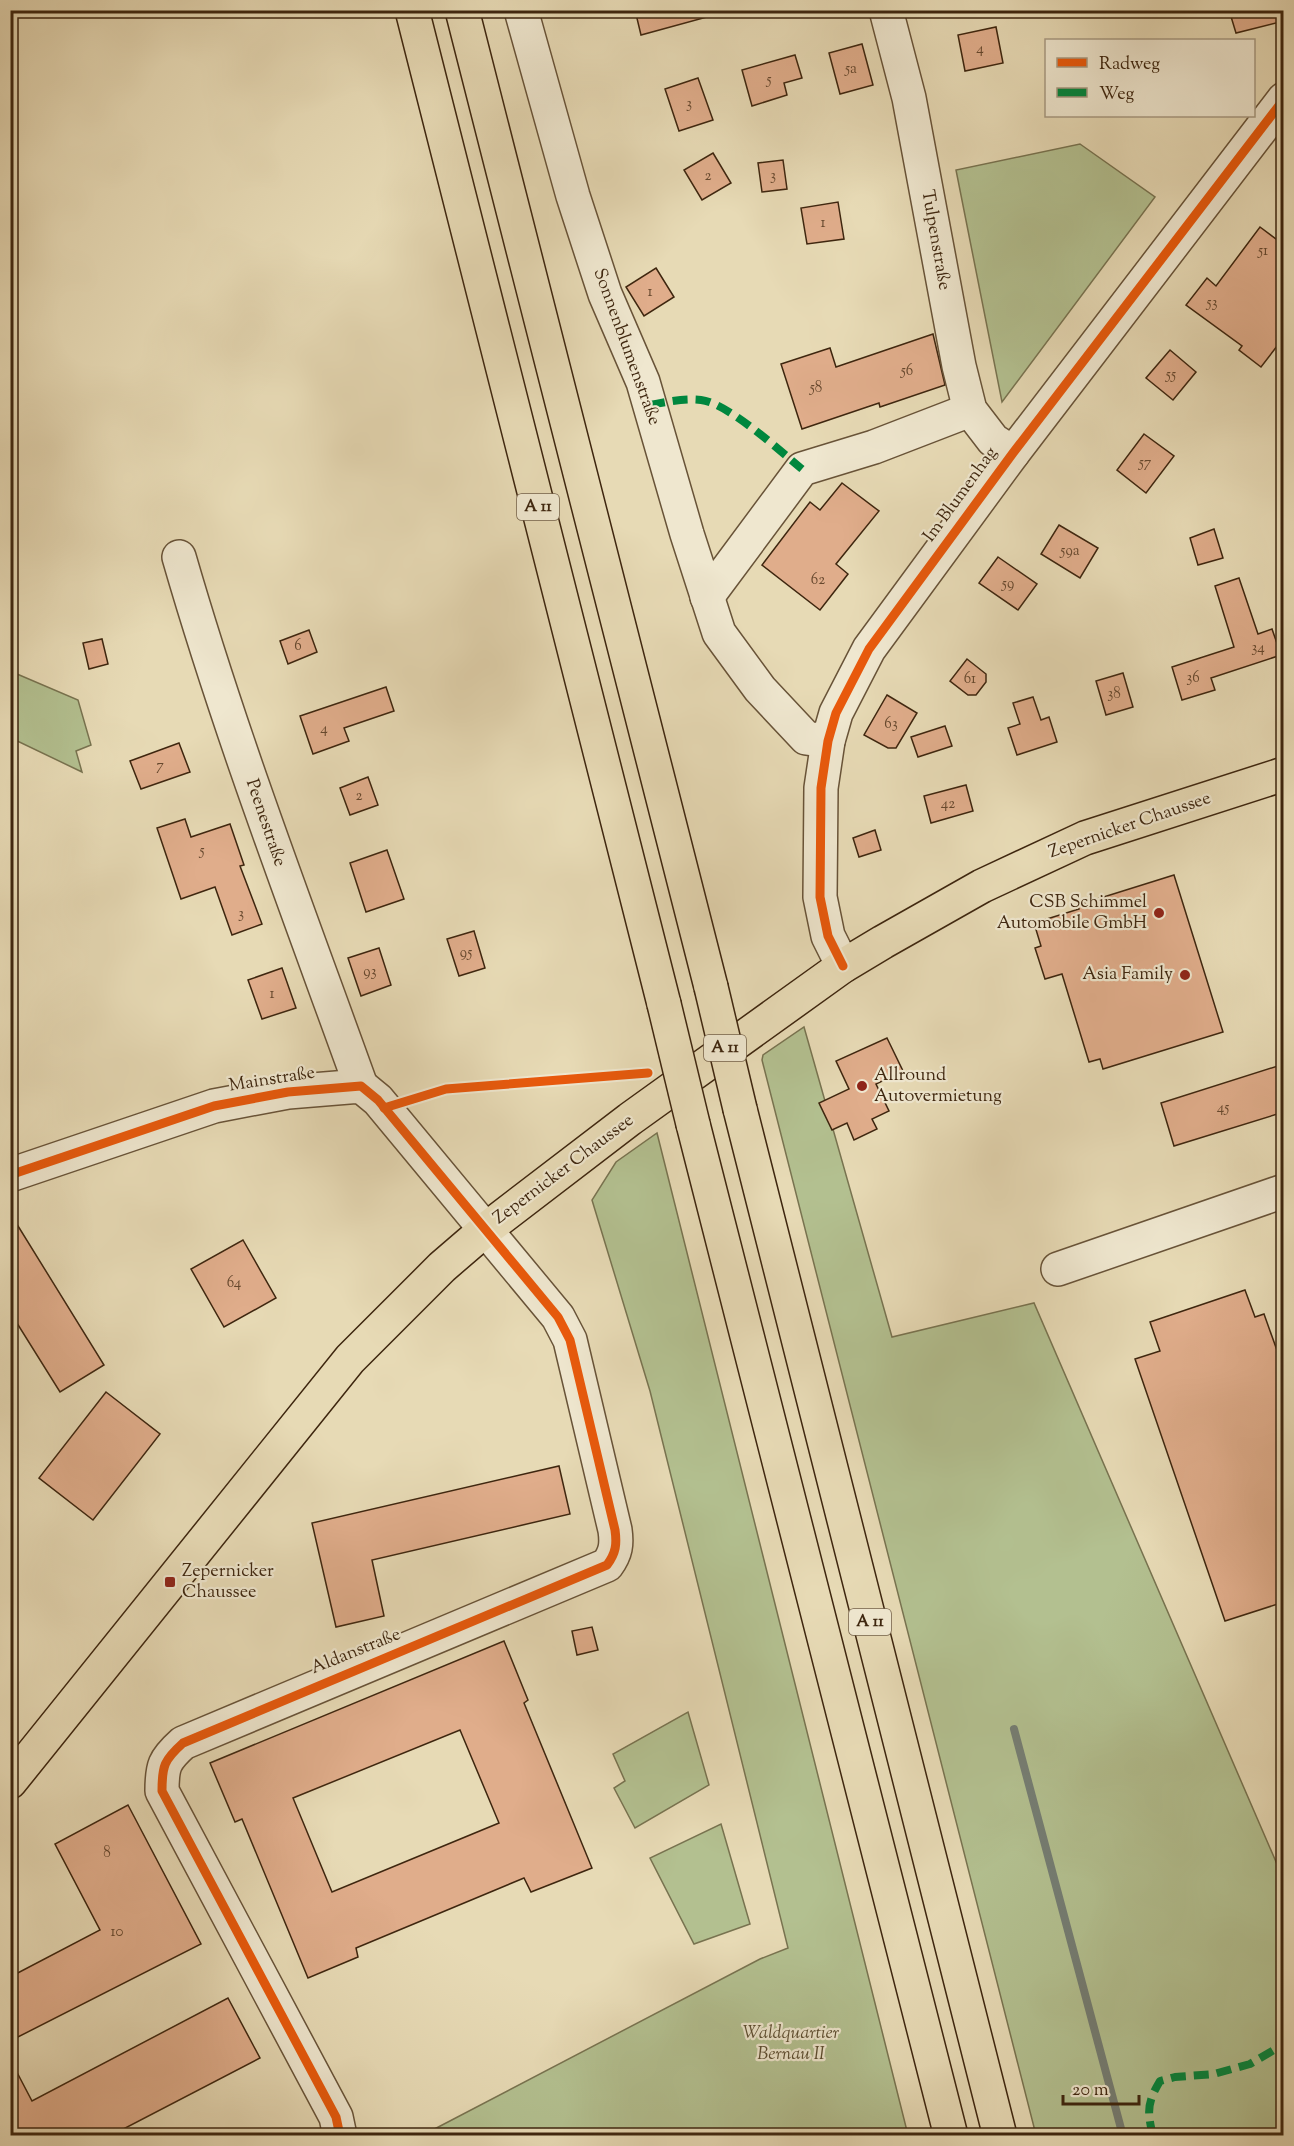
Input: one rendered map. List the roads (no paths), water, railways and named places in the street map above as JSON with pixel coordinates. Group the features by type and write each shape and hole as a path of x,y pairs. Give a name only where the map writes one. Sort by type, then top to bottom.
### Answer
{"main road":[{"name":"A 11","path":"412,10 951,2136"},
{"name":"A 11","path":"462,10 1000,2136"},
{"name":"Zepernicker Chaussee","path":"10,1782 350,1359 442,1266 485,1230 630,1119 843,966 982,886 1085,838 1284,774"}],"street":[{"name":"Sonnenblumenstraße","path":"521,10 573,196 605,294 643,382 719,633 760,689 806,738 828,741"},
{"name":"Tulpenstraße","path":"886,10 909,98 958,366 970,410 993,440 1013,453"},
{"name":"Im Blumenhag","path":"843,966 828,936 820,897 821,788 828,741 837,713 869,649 1013,453 1284,99"},
{"path":"707,597 802,469 874,447 970,410"},
{"name":"Peenestraße","path":"179,557 212,667 254,793 361,1086"},
{"path":"361,1086 378,1101 485,1230"},
{"name":"Mainstraße","path":"10,1175 214,1106 288,1092 361,1086"},
{"path":"1058,1269 1284,1191"},
{"name":"Aldanstraße","path":"340,2136 336,2117 162,1791 162,1770 169,1755 183,1743 580,1577 606,1565 614,1555 615,1530 566,1329 485,1230"}],"waterway":[{"path":"1014,1729 1123,2136"}],"place":[{"name":"CSB Schimmel Automobile GmbH","path":"1159,913"},
{"name":"Asia Family","path":"1185,975"},
{"name":"Allround Autovermietung","path":"862,1086"},
{"name":"Zepernicker Chaussee","path":"170,1582"}],"park label":[{"name":"Waldquartier Bernau II","path":"791,2044"}]}
